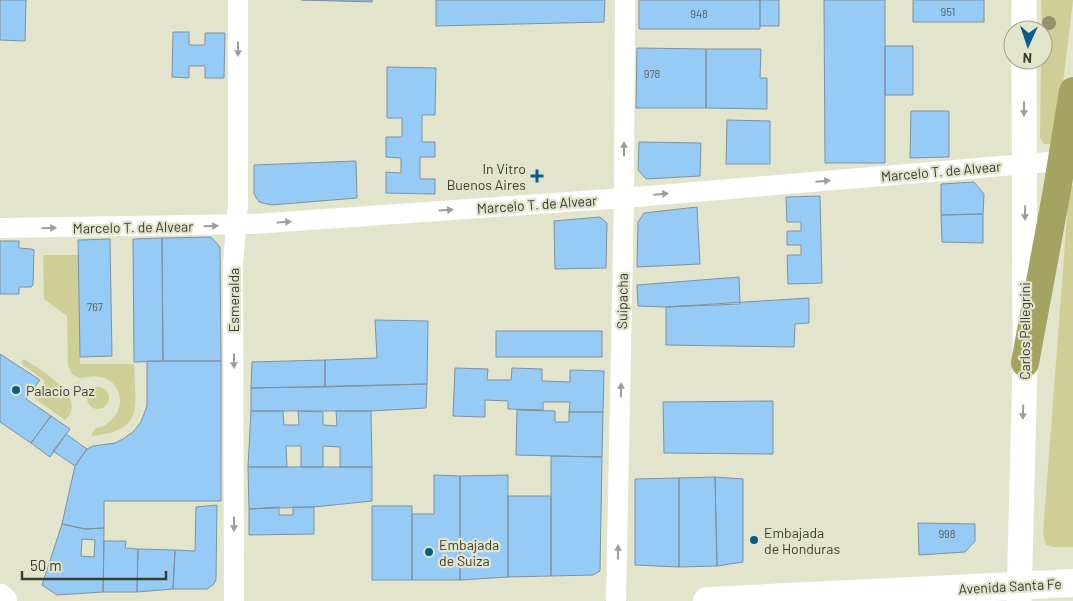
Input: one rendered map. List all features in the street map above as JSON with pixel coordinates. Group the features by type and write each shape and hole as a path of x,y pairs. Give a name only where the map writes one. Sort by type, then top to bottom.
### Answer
{"highway":[{"path":"1025,363 1067,161 1073,91"}],"main road":[{"name":"Avenida Santa Fe","path":"707,601 1019,593 1073,583"},
{"path":"0,598 3,601"}],"street":[{"name":"Esmeralda","path":"234,601 233,264 238,203 238,0"},
{"name":"Suipacha","path":"616,601 624,198 625,0"},
{"path":"1024,0 1024,20"},
{"name":"Carlos Pellegrini","path":"1019,593 1025,363 1024,70"},
{"name":"Marcelo T. de Alvear","path":"0,228 236,225 624,198 1067,161"}],"green space":[{"path":"1041,0 1073,0 1056,141 1050,144 1044,144 1040,138 1041,70 1053,70 1053,20 1042,20"},
{"path":"1073,185 1073,547 1053,547 1046,545 1043,534 1069,190"},
{"path":"43,255 78,255 80,364 134,364 135,405 133,415 129,422 121,429 91,436 95,429 106,424 114,417 119,406 119,394 113,383 103,377 79,378 72,374 68,366 67,316 44,299"},
{"path":"24,359 50,377 67,393 71,402 71,411 65,420 34,398 45,381 21,363"},
{"path":"98,387 106,390 109,398 106,406 98,409 90,406 87,398 90,390"}],"building":[{"path":"0,0 26,0 25,41 0,40"},
{"path":"301,0 372,0 372,2"},
{"path":"436,0 605,0 604,22 436,26"},
{"path":"639,0 760,0 760,29 639,29"},
{"path":"760,0 779,0 779,26 760,26"},
{"path":"824,0 885,0 885,163 825,163"},
{"path":"913,0 984,0 984,22 913,22"},
{"path":"173,32 189,32 189,45 205,45 205,33 225,33 224,78 205,78 205,66 189,66 189,78 172,77"},
{"path":"885,46 913,46 913,95 885,95"},
{"path":"637,48 706,49 706,108 636,108"},
{"path":"706,49 761,49 760,78 767,78 767,109 706,108"},
{"path":"387,67 436,68 435,115 422,115 422,142 435,142 435,157 420,157 420,179 435,179 435,194 386,193 386,172 401,173 401,158 386,157 386,137 402,137 402,118 387,118"},
{"path":"911,111 949,111 949,157 910,158"},
{"path":"727,120 770,121 770,164 726,164"},
{"path":"639,142 701,143 700,176 646,179 638,170"},
{"path":"356,161 357,198 271,205 259,202 254,194 254,165"},
{"path":"974,182 984,194 983,214 941,215 941,184"},
{"path":"820,196 822,283 788,284 787,255 801,255 801,245 787,245 787,231 801,231 801,222 787,222 786,197"},
{"path":"697,207 700,264 637,267 638,222 644,213"},
{"path":"983,214 983,243 942,242 941,215"},
{"path":"600,217 607,223 606,268 555,269 554,221"},
{"path":"211,237 220,247 221,361 163,361 162,238"},
{"path":"162,238 163,361 134,362 133,239"},
{"path":"110,239 112,356 80,357 78,240"},
{"path":"0,241 19,241 19,248 34,250 33,285 31,287 19,287 19,294 0,294"},
{"path":"739,277 740,304 666,307 638,306 637,285"},
{"path":"809,298 809,323 795,324 794,347 666,345 666,307"},
{"path":"375,320 428,321 427,384 325,387 325,360 377,358"},
{"path":"496,331 602,331 602,357 496,357"},
{"name":"Palacio Paz","path":"0,354 40,380 26,399 51,416 31,443 0,422"},
{"path":"325,360 325,387 251,388 252,362"},
{"path":"147,361 221,361 221,501 104,501 104,528 85,529 62,524 75,466 87,449 93,446 115,443 123,439 133,432 141,422 147,406"},
{"path":"455,368 488,369 487,380 511,380 512,368 542,369 542,381 570,382 570,370 604,371 603,412 569,412 570,402 543,402 543,410 508,409 508,401 485,400 485,417 453,416"},
{"path":"427,384 426,408 371,411 251,411 251,388"},
{"path":"773,401 773,454 664,453 663,402"},
{"path":"517,410 555,411 555,422 569,422 569,412 603,412 602,457 516,455"},
{"path":"251,411 283,411 284,425 299,425 298,411 323,412 323,425 337,426 336,411 371,411 372,467 340,467 340,447 323,446 323,467 301,467 301,446 286,446 287,467 248,467"},
{"path":"51,416 70,429 50,457 31,443"},
{"path":"66,434 87,449 75,466 53,451"},
{"path":"551,456 602,457 600,571 593,575 551,576"},
{"path":"248,467 372,467 372,501 314,507 249,509"},
{"path":"434,475 460,476 460,580 412,580 412,514 434,514"},
{"path":"508,475 508,577 460,580 460,476"},
{"path":"715,477 743,479 743,562 717,566"},
{"path":"715,477 717,566 679,567 679,478"},
{"path":"679,478 679,567 635,565 635,479"},
{"path":"508,496 551,496 551,576 508,577"},
{"path":"217,505 216,580 207,589 173,589 175,550 195,551 196,507"},
{"path":"372,506 412,506 412,580 372,580"},
{"path":"279,507 279,515 293,515 293,507 314,507 314,534 249,535 249,509"},
{"path":"918,523 975,524 975,541 965,552 919,555"},
{"path":"62,524 85,529 104,528 103,592 57,595 42,585","holes":["82,539 95,540 94,557 81,556"]},
{"path":"104,541 126,541 125,548 138,549 137,592 103,592"},
{"path":"138,549 175,550 173,589 137,592"}],"place":[{"name":"In Vitro Buenos Aires","path":"537,176"},
{"name":"Palacio Paz","path":"16,390"},
{"name":"Embajada de Honduras","path":"754,540"},
{"name":"Embajada de Suiza","path":"429,552"}]}
